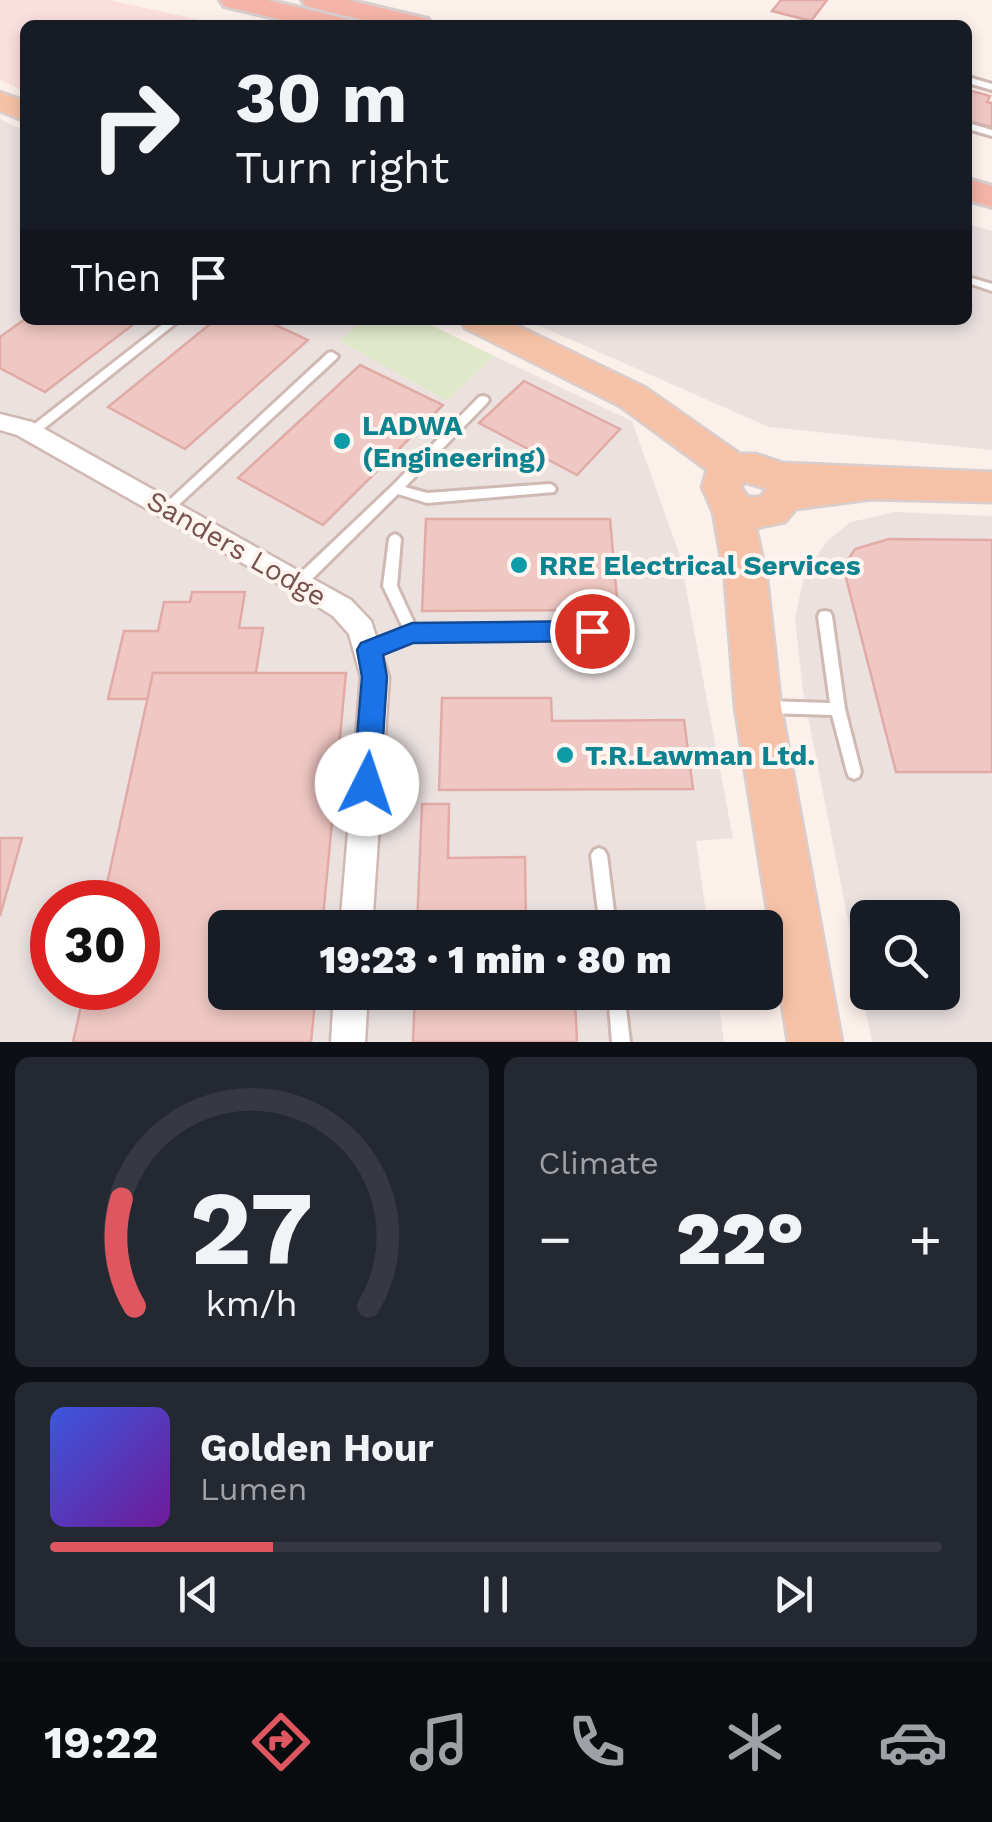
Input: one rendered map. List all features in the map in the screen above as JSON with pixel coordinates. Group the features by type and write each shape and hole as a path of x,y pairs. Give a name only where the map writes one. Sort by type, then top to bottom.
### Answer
{"highway":[{"path":"233,0 316,20"},
{"path":"316,0 398,20"}],"main road":[{"path":"487,325 632,397 757,492 872,484 992,486"},
{"path":"757,492 746,580 758,707 815,1042"}],"street":[{"name":"Sanders Lodge","path":"0,422 32,432 299,583 342,608 361,629 375,677 357,910"},
{"path":"348,1042 351,1010"}],"lane":[{"path":"32,432 169,325"},
{"path":"168,508 332,356"},
{"path":"299,583 483,400"},
{"path":"396,488 427,498 550,490"},
{"path":"395,539 390,586 412,633"},
{"path":"825,616 838,709 854,772"},
{"path":"370,650 412,633 592,631"},
{"path":"758,707 838,709"},
{"path":"599,855 606,910"},
{"path":"618,1010 622,1042"}],"shaded area":[{"path":"0,0 108,0 200,20 20,20 20,89 0,80"},
{"path":"0,119 20,129 20,325 359,325 341,341 447,401 494,356 632,421 680,556 733,838 696,841 706,910 208,910 208,1010 719,1010 724,1042 0,1042"},
{"path":"972,225 992,231 992,450 769,427 537,325 972,325"},
{"path":"895,512 992,516 992,1042 872,1042 866,1010 960,1010 960,900 850,900 850,930 803,691 795,619 804,575 827,541 851,522"}],"green space":[{"path":"358,325 431,325 494,356 447,401 340,341"}],"building":[{"path":"781,0 827,0 812,20 772,11"},
{"path":"972,91 990,96 987,102 992,103 992,127 976,123 974,128"},
{"path":"20,323 132,325 45,392 0,368 0,337"},
{"path":"209,325 276,325 308,340 185,449 108,407"},
{"name":"LADWA (Engineering)","path":"360,365 443,405 323,525 238,478"},
{"path":"524,381 620,429 577,475 479,423"},
{"name":"RRE Electrical Services","path":"426,519 610,519 618,610 422,611"},
{"path":"889,539 992,540 992,772 896,772 845,574 846,563 855,549"},
{"path":"192,592 245,592 239,628 263,628 256,673 153,673 148,699 108,699 124,631 158,631 164,602 190,602"},
{"path":"153,673 346,673 324,910 208,910 208,1010 314,1010 311,1042 73,1042 80,1010 160,1010 160,880 108,880"},
{"name":"T.R.Lawman Ltd.","path":"442,698 551,698 552,721 684,720 693,789 439,790"},
{"path":"422,804 449,804 448,858 525,857 526,910 418,910"},
{"path":"0,838 22,838 0,916"},
{"path":"414,1010 575,1010 577,1042 413,1042"}],"place":[{"name":"LADWA (Engineering)","path":"342,441"},
{"name":"RRE Electrical Services","path":"519,565"},
{"name":"T.R.Lawman Ltd.","path":"565,755"}],"route":[{"path":"367,784 375,677 370,650 412,633 592,631"}]}
